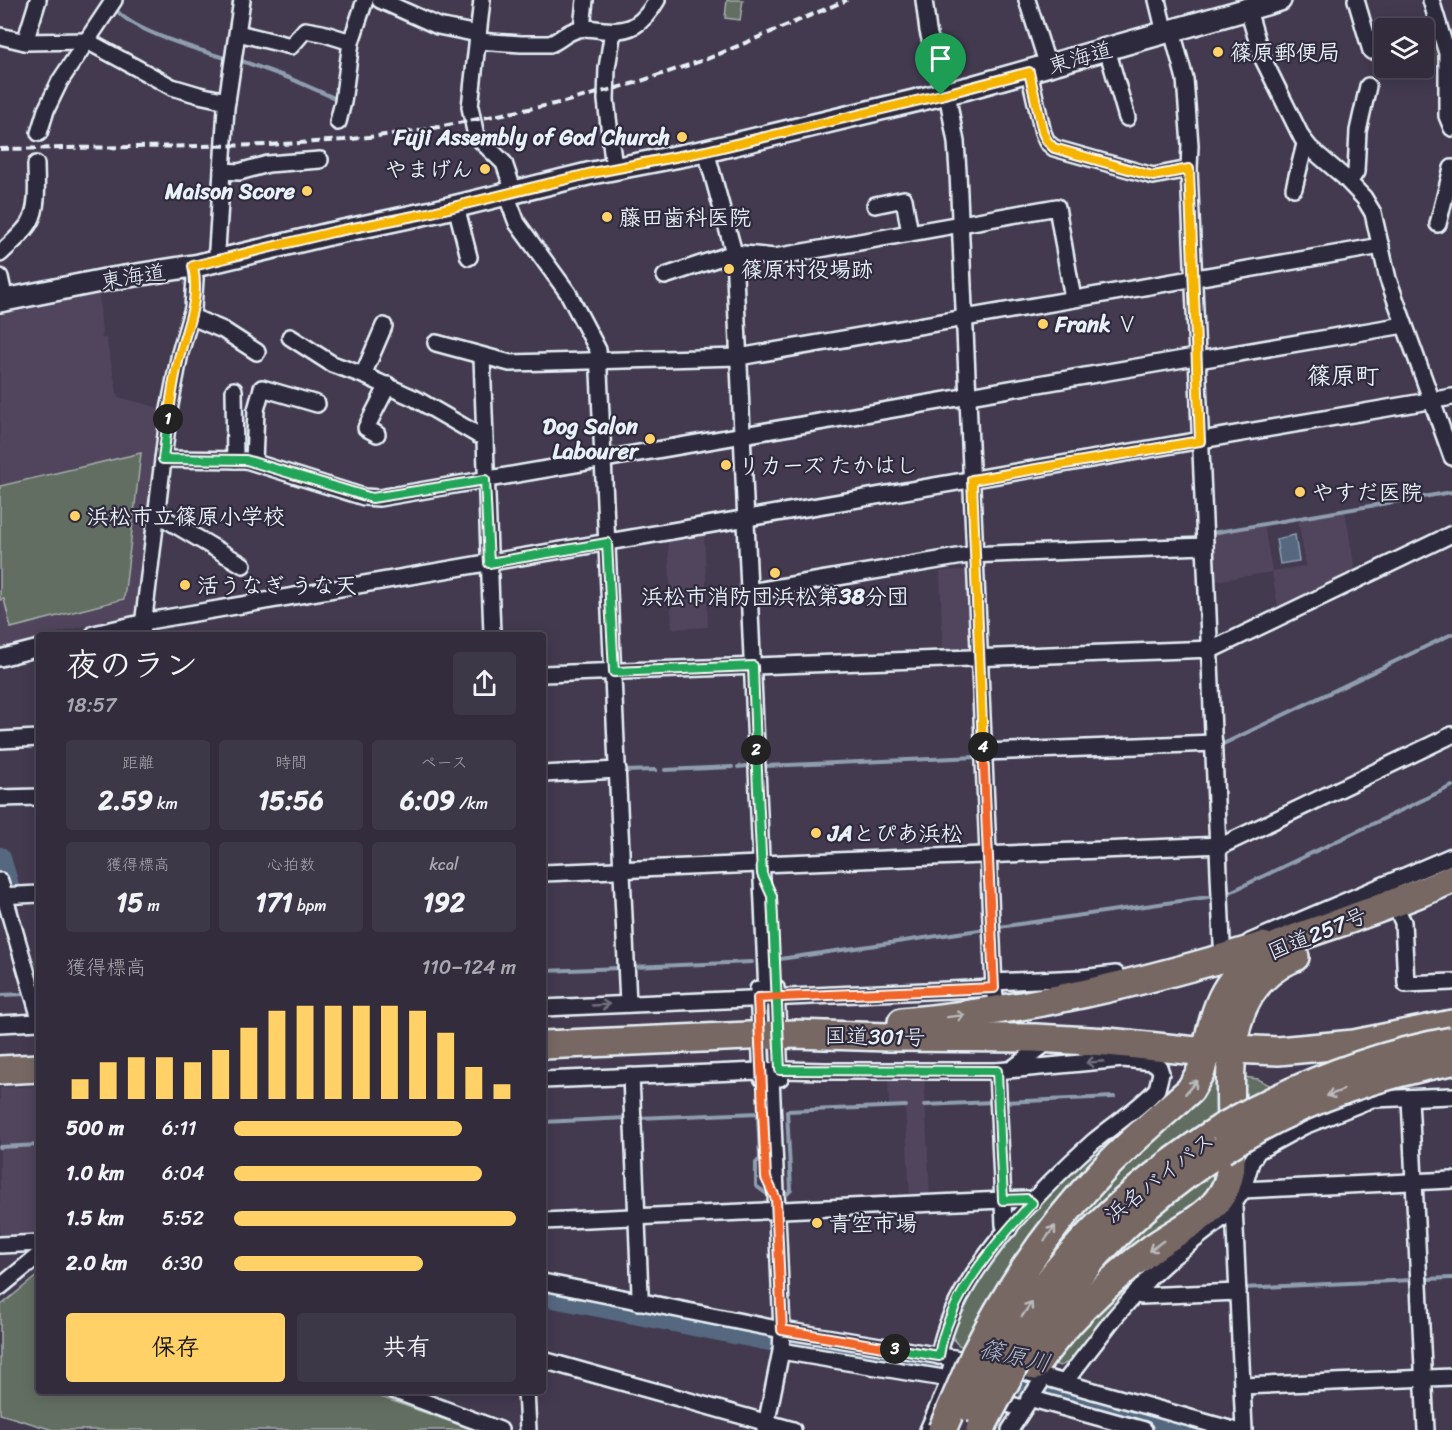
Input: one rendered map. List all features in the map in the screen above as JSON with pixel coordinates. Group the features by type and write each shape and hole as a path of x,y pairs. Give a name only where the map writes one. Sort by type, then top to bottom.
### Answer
{"highway":[{"name":"国道257号","path":"1223,1054 1244,1002 1261,978 1285,961 1342,936 1396,908 1450,873"},
{"name":"国道257号","path":"1223,1054 1219,1003 1231,982 1256,958 1292,938 1354,918 1450,873"},
{"path":"777,1035 995,993 1121,986 1226,954 1292,938"},
{"path":"995,1430 992,1375 1009,1294 1054,1228 1105,1168 1142,1131 1190,1090 1201,1071 1223,1054 1329,1047 1388,1038 1452,1024"},
{"name":"国道301号","path":"546,1045 777,1035 1052,1039 1223,1054"},
{"name":"浜名バイパス","path":"958,1430 992,1375 1094,1256 1222,1138 1288,1092 1322,1077 1392,1054 1452,1041"},
{"path":"1223,1054 1323,1068 1452,1074"},
{"path":"942,1430 992,1375 1070,1324 1102,1291 1154,1247 1205,1213 1221,1196 1230,1175 1231,1163 1223,1054"},
{"name":"浜名バイパス","path":"1222,1138 1264,1125 1329,1095 1397,1073 1452,1060"},
{"path":"0,1070 36,1068"},
{"name":"浜名バイパス","path":"980,1430 992,1375"}],"main road":[{"name":"東海道","path":"3,301 105,280 193,266 614,169 706,151 945,94 1280,0"}],"street":[{"path":"25,42 38,0"},
{"path":"39,133 46,110 60,81 114,0"},
{"path":"219,260 217,249 227,100 242,0"},
{"path":"338,122 351,42 365,0"},
{"path":"380,0 438,26 478,37 521,44 554,43 563,34 582,28 625,30 636,26 657,0"},
{"path":"482,0 470,107 474,131 479,140 504,162 518,223 576,307 593,340 599,362 628,1004"},
{"path":"582,28 585,0"},
{"path":"546,1008 767,996 995,993 956,142 928,32 924,0"},
{"path":"1027,0 1038,69 1043,133 1047,141 1054,148 1153,176 1189,169"},
{"path":"1157,0 1185,79 1190,145 1189,169 1222,943 1226,954 1285,928 1450,873"},
{"path":"1356,0 1371,51"},
{"path":"1431,0 1447,53 1447,116 1452,128"},
{"path":"1248,10 1266,65 1305,144 1349,182 1369,205 1376,222 1388,279 1452,457"},
{"path":"238,33 291,46 305,30 351,42"},
{"path":"613,31 606,68 606,100 614,169"},
{"path":"0,36 25,42 87,41 172,87 227,100"},
{"path":"1107,50 1127,118"},
{"path":"1349,182 1356,172 1358,131 1371,93"},
{"path":"1294,188 1305,144"},
{"path":"706,151 734,254 762,869 754,897 767,996 777,1035 771,1073 782,1341 765,1426"},
{"path":"222,171 239,172 268,164 320,160"},
{"path":"0,254 32,219 36,164"},
{"path":"1438,224 1452,168"},
{"path":"880,199 904,200 910,233"},
{"path":"665,276 734,254 776,256 961,224 1055,202 1073,299"},
{"path":"456,206 469,257"},
{"path":"436,343 510,363 739,357 1381,246"},
{"path":"143,628 169,410 178,360 192,317 195,279 193,266"},
{"path":"0,278 3,301"},
{"path":"192,317 223,330 257,352"},
{"path":"163,459 254,462 372,498 1190,358 1204,359 1404,325"},
{"path":"363,375 384,326"},
{"path":"290,337 332,364 388,385 432,407 478,435 484,435"},
{"path":"482,357 492,632"},
{"path":"377,434 366,428 388,385"},
{"path":"254,462 256,410 262,388 317,404"},
{"path":"234,390 235,460"},
{"path":"110,632 143,628 489,563 1452,397"},
{"path":"156,516 162,517 243,565"},
{"path":"546,674 1210,649 1452,534"},
{"path":"750,592 975,555 1205,546"},
{"path":"0,658 36,649"},
{"path":"546,873 762,869 988,854 1223,845 1452,735"},
{"path":"0,740 36,738"},
{"path":"984,752 1214,743"},
{"path":"546,774 618,771"},
{"path":"0,798 36,796"},
{"path":"36,894 1,891 36,1005"},
{"path":"1396,908 1403,922 1406,984 1452,982"},
{"path":"0,1024 36,1022"},
{"path":"1004,1070 1052,1039"},
{"path":"546,1080 631,1076 1004,1070 1123,1059 1153,1062 1159,1067 1161,1073 1157,1089 1093,1143 1009,1229 990,1252 967,1287 941,1341 992,1375 1010,1430"},
{"path":"1004,1070 1003,1200 1004,1225 1009,1229"},
{"path":"631,1076 639,1302"},
{"path":"1064,1383 1136,1292 1171,1258 1214,1226 1234,1206 1254,1156 1273,1142 1326,1117 1372,1099 1452,1096"},
{"path":"1410,1098 1426,1430"},
{"path":"1242,1190 1452,1180"},
{"path":"546,1221 777,1205 1027,1199 1032,1203"},
{"path":"1234,1206 1244,1430"},
{"path":"0,1245 36,1243"},
{"path":"0,1287 36,1257"},
{"path":"546,1283 639,1302 782,1341 992,1375 1064,1383 1233,1430"},
{"path":"1136,1292 1141,1296 1238,1292"},
{"path":"782,1341 992,1375 1144,1430"},
{"path":"546,1361 765,1426 793,1430"},
{"path":"928,1430 992,1375"},
{"path":"1242,1386 1452,1377"},
{"path":"404,1394 500,1430"},
{"path":"526,1394 528,1430"}],"shaded area":[{"name":"浜松市立篠原小学校","path":"99,294 102,338 106,338 118,397 164,409 139,613 61,632 36,632 36,639 0,648 0,315"},
{"path":"1345,511 1356,576 1279,613 1272,572 1215,581 1213,534 1264,525 1272,571 1306,566 1298,519"},
{"path":"704,532 708,627 672,629 668,538"},
{"path":"971,570 974,651 943,652 940,571"},
{"path":"888,1075 924,1075 930,1199 910,1200 905,1105 889,1106"},
{"path":"36,1086 36,1239 0,1241 0,1088"}],"green space":[{"path":"727,0 743,0 740,20 725,18"},
{"path":"141,453 124,599 11,628 4,599 0,600 0,486"},
{"path":"1217,1077 1221,1078 1220,1113 1188,1134 1112,1193 1044,1264 1059,1232 1209,1081"},
{"path":"1241,1078 1258,1079 1269,1085 1266,1089 1244,1100"},
{"path":"1169,1090 964,1347 958,1345 955,1342 954,1333 961,1313 976,1285 1015,1231 1037,1205 1086,1157 1156,1098"},
{"path":"1216,1170 1219,1171 1214,1192 1061,1317 1104,1265 1154,1216"},
{"path":"1170,1244 1074,1360 1060,1366 1051,1363 1053,1354"},
{"path":"36,1276 36,1394 372,1394 474,1430 53,1430 0,1414 0,1306"}],"water":[{"path":"1295,535 1299,561 1280,564 1276,539"}],"waterway":[{"path":"114,7 122,16 149,32 228,59"},
{"path":"239,60 289,78 339,100"},
{"path":"1212,533 1452,492"},
{"path":"1211,518 1212,534"},
{"path":"1215,604 1217,641"},
{"path":"499,623 500,632"},
{"path":"1221,745 1452,634"},
{"path":"1218,677 1220,724"},
{"path":"1221,743 1224,805"},
{"path":"764,766 978,757"},
{"path":"738,767 747,766"},
{"path":"665,770 732,767"},
{"path":"623,771 656,770"},
{"path":"1226,894 1452,786"},
{"path":"1224,810 1225,839"},
{"path":"1226,850 1226,864"},
{"name":"篠原川","path":"0,858 10,892"},
{"path":"1227,881 1228,894"},
{"path":"999,927 1215,896"},
{"path":"780,959 986,929"},
{"path":"632,967 752,962"},
{"path":"546,971 621,968"},
{"path":"0,995 29,994"},
{"path":"1004,1102 1114,1097"},
{"path":"924,1105 993,1102"},
{"path":"783,1198 791,1190 787,1111 906,1106"},
{"path":"638,1118 758,1113 760,1159 756,1163 756,1186 771,1197"},
{"path":"546,1122 627,1118"},
{"path":"0,1147 36,1145"},
{"path":"0,1297 36,1268"},
{"path":"1425,1279 1452,1278"},
{"path":"1243,1288 1413,1280"},
{"name":"篠原川","path":"546,1296 775,1341 1005,1379 1189,1430"},
{"path":"386,1394 391,1396"}],"tunnel":[{"path":"767,993 771,1077"}],"railway":[{"path":"0,149 269,145 344,140 418,131 564,102 635,83 707,59 847,0"}],"place":[{"name":"篠原郵便局","path":"1218,52"},
{"name":"Fuji Assembly of God Church","path":"682,137"},
{"name":"やまげん","path":"485,169"},
{"name":"Maison Score","path":"307,191"},
{"name":"藤田歯科医院","path":"607,217"},
{"name":"篠原村役場跡","path":"729,269"},
{"name":"Frank Ⅴ","path":"1043,324"},
{"name":"Dog Salon Labourer","path":"650,439"},
{"name":"リカーズ たかはし","path":"726,465"},
{"name":"やすだ医院","path":"1300,492"},
{"name":"浜松市立篠原小学校","path":"75,516"},
{"name":"浜松市消防団浜松第38分団","path":"775,573"},
{"name":"活うなぎ うな天","path":"185,585"},
{"name":"JAとぴあ浜松","path":"816,833"},
{"name":"青空市場","path":"817,1223"}],"district":[{"name":"篠原町","path":"1343,376"}],"route":[{"path":"941,95 706,151 592,173 193,266 195,279 192,317 178,360 163,459 246,460 372,498 485,480 489,563 607,543 614,672 753,666 762,874 772,896 777,997 780,1070 997,1071 1003,1200 1027,1199 1032,1203 990,1252 967,1287 941,1341 939,1356 782,1330 776,1199 766,1178 758,998 777,997 994,988 972,480 1200,441 1189,169 1153,176 1054,148 1043,133 1029,72 941,95"}]}
